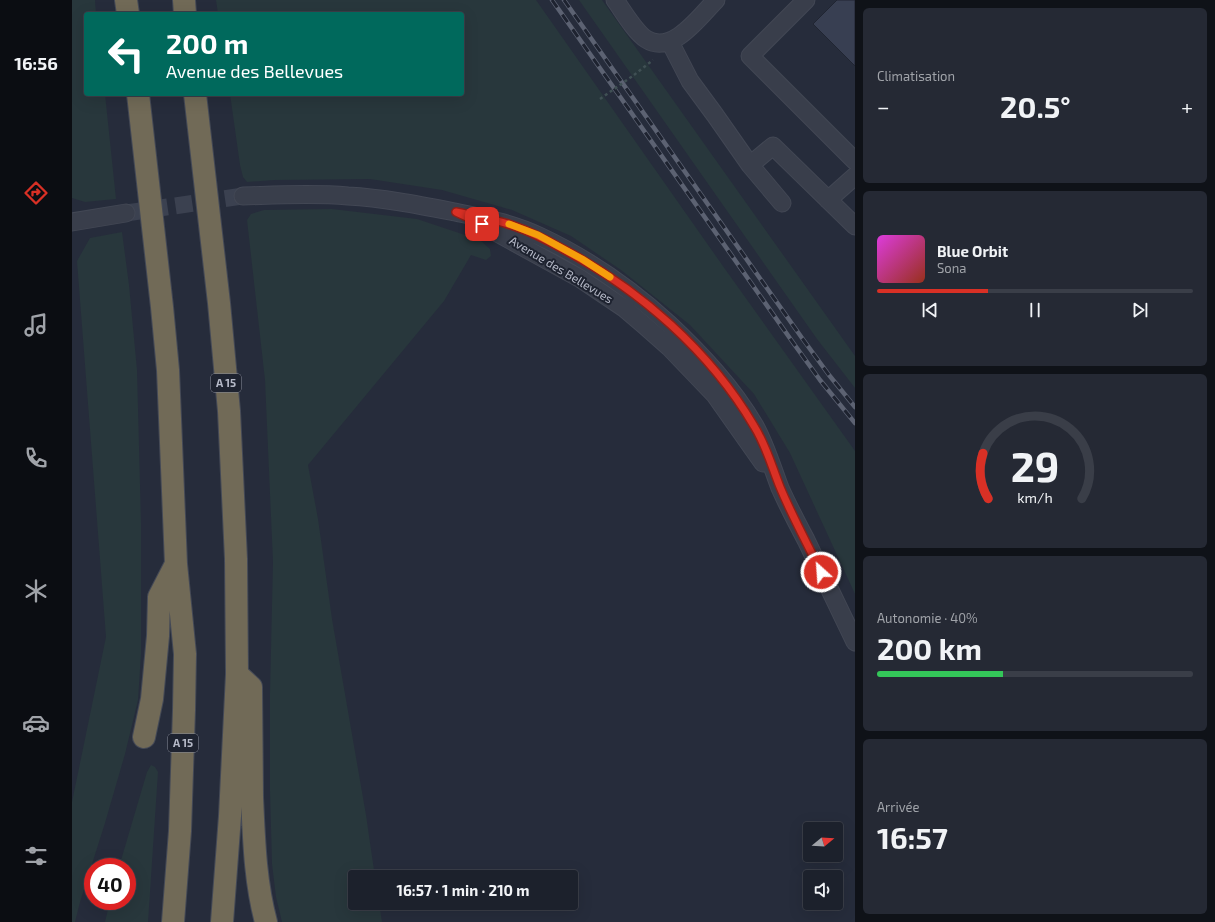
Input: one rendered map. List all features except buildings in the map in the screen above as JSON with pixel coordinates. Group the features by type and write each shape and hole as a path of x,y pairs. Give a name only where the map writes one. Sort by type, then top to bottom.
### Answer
{"highway":[{"path":"126,0 128,12"},
{"path":"184,0 185,12"},
{"name":"A 15","path":"138,96 168,370 176,564 184,630 185,662 180,831 173,922"},
{"name":"A 15","path":"195,96 219,303 229,411 236,559 237,674 230,816 222,922"},
{"path":"144,737 152,699 158,636 159,597 176,564"},
{"path":"237,674 251,687 254,846 262,906 266,922"}],"street":[{"path":"615,0 640,34 647,40 657,43 670,42 678,38 716,0"},
{"path":"806,0 750,56 855,161"},
{"path":"670,42 690,81 750,165 782,203"},
{"path":"750,165 772,146 855,226"},
{"path":"828,200 855,176"},
{"name":"Avenue des Bellevues","path":"243,196 317,194 348,196 425,206 456,212 490,228 581,279 624,308 669,347 715,394 780,487 855,642"},
{"path":"72,222 126,214"}],"path":[{"path":"600,99 634,75"}],"shaded area":[{"path":"72,0 95,0 96,12 84,12 84,96 105,96 116,199 85,202 72,198"},
{"path":"216,0 536,0 855,451 855,594 790,453 754,394 690,325 621,270 571,236 512,210 442,190 370,179 275,180 247,182 243,177 230,96 464,96 464,12 218,12"},
{"path":"579,0 602,0 855,356 855,388 817,339"},
{"path":"332,209 417,219 480,240 490,249 491,256 486,260 471,255 444,301 308,465 374,870 348,870 348,910 380,910 382,922 282,922 276,897 272,864 270,791 270,693 273,562 265,380 247,220 251,214 264,210"},
{"path":"122,232 129,285 137,370 141,523 141,654 138,700 125,754 94,858 84,858 84,889 75,922 72,922 72,802 106,637 77,261 90,238"},
{"path":"151,765 155,767 158,772 148,922 105,922 108,910 136,910 136,858 122,858 147,772"}],"tunnel":[{"path":"126,213 243,196"}],"railway":[{"path":"552,0 794,344 820,380 855,423"},
{"path":"564,0 802,338 855,407"}],"slow traffic":[{"path":"509,224 538,235 582,259 610,277"}],"route":[{"path":"482,224 456,212 491,219 514,226 538,235 582,259 606,274 648,305 700,354 729,387 755,427 769,457 780,487 821,572"}]}
